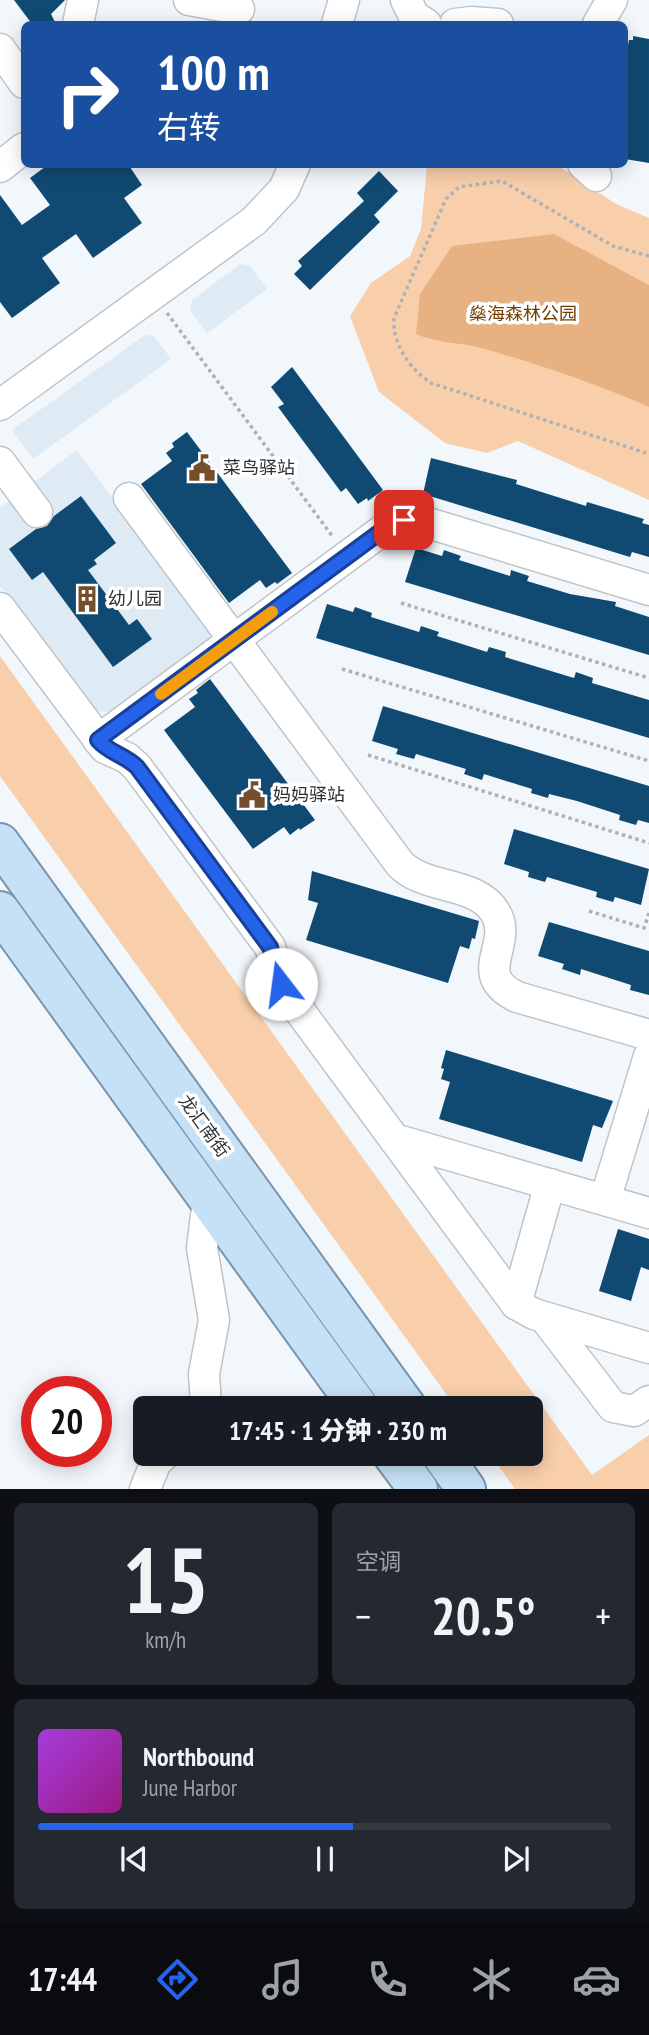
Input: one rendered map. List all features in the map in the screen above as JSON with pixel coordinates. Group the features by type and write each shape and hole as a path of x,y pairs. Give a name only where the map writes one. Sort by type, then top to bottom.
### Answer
{"main road":[{"name":"龙汇南街","path":"0,843 399,1396"},
{"path":"0,911 351,1396"},
{"path":"0,942 46,974"},
{"path":"402,1466 418,1489"},
{"path":"450,1466 466,1489"}],"street":[{"path":"189,0 239,9"},
{"path":"338,21 344,0"},
{"path":"406,0 414,16 422,21"},
{"path":"0,49 21,60"},
{"path":"0,49 21,79"},
{"path":"0,167 21,150"},
{"path":"0,405 254,221 284,189 293,168"},
{"path":"0,462 37,512"},
{"path":"129,498 407,871 423,880 477,896 491,906 500,923 494,973 502,988 517,997 649,1035"},
{"path":"98,740 391,524 404,520 418,520 649,590"},
{"path":"0,608 98,740 112,752 132,762 270,947 285,991 516,1304 544,1317 649,1348"},
{"path":"605,1200 649,1056"},
{"path":"394,1139 649,1213"},
{"path":"516,1304 550,1184"},
{"path":"205,1396 204,1374 215,1320 202,1248 208,1199"},
{"path":"544,1317 613,1407 634,1411 649,1401"},
{"path":"145,1489 154,1466"}],"path":[{"path":"649,256 613,246 502,181 459,187 446,199 394,318 393,332 397,343 419,376 431,383 649,454"},
{"path":"153,294 348,556"},
{"path":"401,603 649,678"},
{"path":"342,670 649,761"},
{"path":"368,755 649,843"},
{"path":"589,911 645,928 649,913"}],"shaded area":[{"path":"554,234 649,285 649,407 526,362 476,347 433,340 416,334 420,294 452,246"},
{"path":"240,264 250,266 267,289 207,333 190,310 192,300"},
{"path":"145,335 154,336 171,359 33,459 12,430"},
{"path":"77,450 211,633 207,644 110,712 96,711 89,705 0,586 0,508"}],"green space":[{"name":"燊海森林公园","path":"427,168 562,168 616,204 649,218 649,500 518,441 487,453 445,443 379,392 350,316 371,283 410,256 421,229"},
{"path":"0,656 535,1396 448,1396 0,776"},
{"path":"543,1407 592,1475 649,1435 649,1489 515,1489 499,1466 543,1466"}],"building":[{"path":"14,0 65,0 51,14 54,21 30,21"},
{"path":"633,36 649,39 649,163 628,160 628,46 629,40 633,40"},
{"path":"44,168 131,168 142,185 124,198 142,223 93,258 76,234 42,258 60,283 12,318 0,302 0,195 22,225 50,205 30,178"},
{"path":"379,171 398,191 374,215 380,222 310,290 294,274 302,266 298,261 364,201 357,193"},
{"path":"292,367 383,490 368,501 367,498 358,504 346,488 341,492 278,407 284,404 271,387"},
{"path":"187,432 292,573 277,584 275,582 266,588 260,580 229,603 141,484 172,461 166,453 174,447 172,443"},
{"path":"431,458 517,480 516,484 586,506 587,502 644,519 642,523 649,525 649,557 632,552 630,557 423,494"},
{"name":"幼儿园","path":"81,496 116,543 94,560 97,564 88,570 129,625 137,619 152,639 113,667 43,572 32,580 9,549 36,529 47,526 54,516"},
{"path":"416,548 442,556 444,550 461,556 459,560 510,576 511,570 529,576 527,581 570,594 616,602 615,606 649,617 649,655 405,582"},
{"path":"327,604 353,612 355,607 372,613 371,617 419,632 421,626 439,632 437,636 487,652 489,647 506,652 505,657 574,678 576,672 593,678 592,683 649,700 649,738 316,638"},
{"path":"210,679 315,820 290,835 284,827 253,849 164,730 195,707 189,699"},
{"path":"383,706 649,786 649,823 638,820 636,825 619,820 620,815 577,801 549,794 548,798 531,793 532,789 484,774 482,780 464,774 466,769 416,754 414,759 396,754 398,749 372,741"},
{"path":"514,829 649,869 641,905 615,897 613,902 596,897 597,892 547,877 545,882 528,877 529,872 504,864"},
{"path":"312,871 479,921 475,939 472,938 469,949 460,946 448,983 306,940 318,903 308,900"},
{"path":"549,922 649,951 649,995 630,990 631,985 581,969 580,975 562,969 564,964 538,956"},
{"path":"446,1050 613,1101 602,1128 593,1125 582,1162 439,1119 450,1082 441,1079"},
{"path":"618,1229 649,1239 649,1270 641,1267 631,1301 599,1291"}],"slow traffic":[{"path":"161,694 272,612"}],"place":[{"name":"菜鸟驿站","path":"202,468"},
{"name":"幼儿园","path":"87,599"},
{"name":"妈妈驿站","path":"252,795"}],"route":[{"path":"281,984 278,965 270,947 137,767 127,758 105,748 98,740 391,524 404,520"}]}
